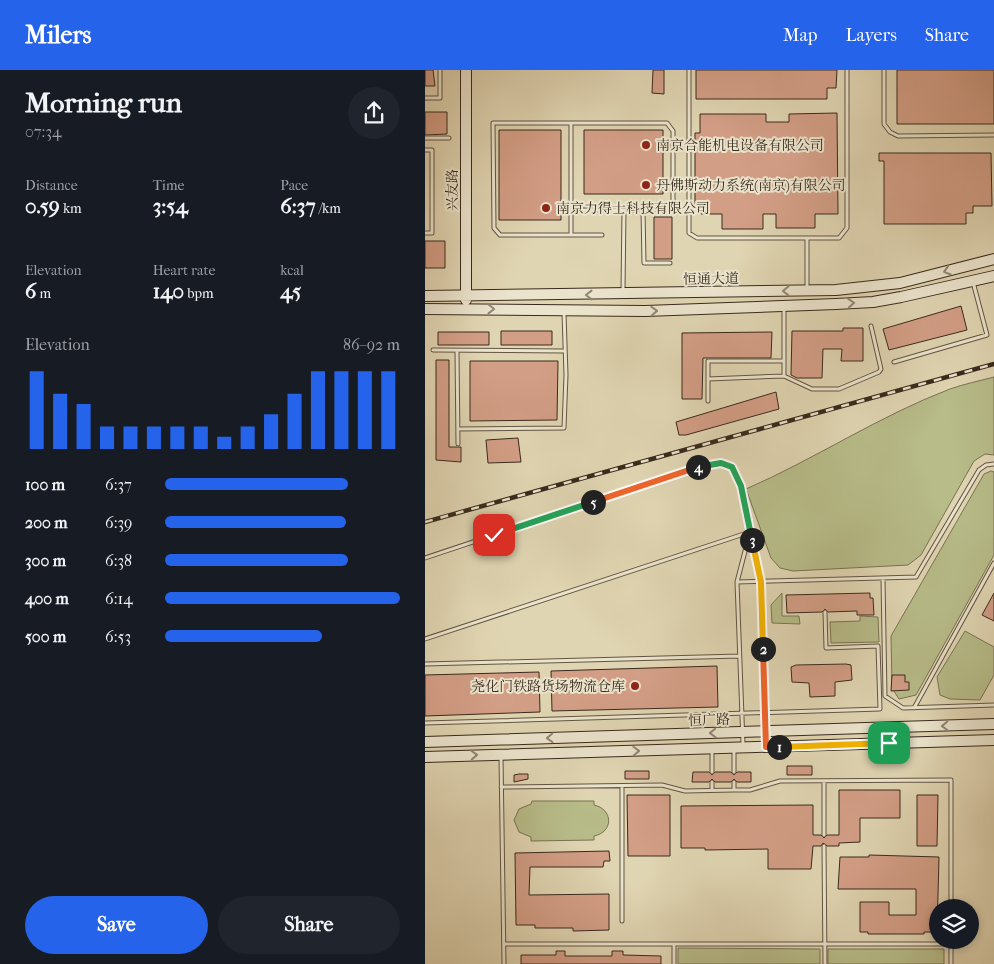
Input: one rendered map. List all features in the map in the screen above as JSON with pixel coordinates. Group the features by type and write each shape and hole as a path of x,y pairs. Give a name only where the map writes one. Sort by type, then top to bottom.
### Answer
{"street":[{"name":"兴友路","path":"466,70 467,309"},
{"name":"恒通大道","path":"425,296 807,291 872,288 929,277 994,259"},
{"path":"425,309 645,311 873,302 994,276"},
{"name":"恒广路","path":"425,742 742,732 765,733 994,724"},
{"name":"恒广路","path":"425,757 994,740"}],"lane":[{"path":"425,98 440,98 440,70"},
{"path":"689,70 689,233 697,238 839,238 847,228 847,70"},
{"path":"884,70 884,124 890,132 898,136 994,135"},
{"path":"571,123 571,235"},
{"path":"571,210 673,210 673,131 667,123 493,124 494,228 501,235 602,235"},
{"path":"425,138 449,138"},
{"path":"425,150 432,150 432,233 425,233"},
{"path":"623,210 623,294"},
{"path":"643,210 644,263 670,263"},
{"path":"807,238 807,291"},
{"path":"894,362 987,335 972,282"},
{"path":"784,306 784,376"},
{"path":"458,429 564,428 566,375 563,350 564,310"},
{"path":"708,379 784,376 813,389 839,388 879,372 881,363 871,326"},
{"path":"433,350 563,350"},
{"path":"457,351 458,444"},
{"path":"708,401 708,361 784,361"},
{"path":"425,558 700,466 721,463 732,467 739,481 761,582 766,747"},
{"path":"737,582 916,577 979,470 986,465 994,464"},
{"path":"734,772 742,732 737,582 750,532"},
{"path":"425,639 750,532"},
{"path":"914,708 994,563"},
{"path":"883,579 885,696 903,708 994,705"},
{"path":"425,723 880,709 878,646 825,648 825,612"},
{"path":"425,664 740,656"},
{"path":"712,748 712,772"},
{"path":"501,754 504,964"},
{"path":"501,787 662,785 685,791 751,790 780,781 951,780 951,899"},
{"path":"823,781 824,835"},
{"path":"712,782 712,790"},
{"path":"733,782 733,790"},
{"path":"623,786 623,921"},
{"path":"824,846 825,964"},
{"path":"504,944 825,945 929,943"},
{"path":"674,944 674,964"},
{"path":"951,949 951,964"}],"green space":[{"path":"994,377 994,455 985,454 974,461 921,555 908,565 793,571 780,568 771,558 746,489 924,400 955,387"},
{"path":"991,471 994,472 994,555 916,695 899,699 892,688 891,636 984,474"},
{"path":"782,593 782,616 799,616 800,624 772,623 771,605"},
{"path":"860,616 878,617 879,642 831,643 830,622 860,621"},
{"path":"965,631 994,647 994,675 980,700 950,699 940,695 937,677"},
{"path":"532,801 594,801 594,805 600,807 608,816 608,825 601,834 594,836 594,840 531,841 531,837 519,832 514,820 519,809 531,804"},
{"path":"678,948 820,949 820,964 678,964"},
{"path":"828,949 944,949 944,964 828,964"}],"building":[{"path":"425,70 433,70 435,86 425,86"},
{"path":"653,70 664,70 664,94 652,93"},
{"path":"696,70 837,70 836,88 827,88 827,99 696,99"},
{"path":"897,70 994,70 994,124 897,124"},
{"path":"425,112 447,112 447,134 425,135"},
{"path":"837,113 838,214 815,214 815,228 776,228 776,214 763,214 763,229 722,229 722,214 701,214 701,204 695,205 695,133 700,133 700,114 766,114 766,122 789,122 789,114"},
{"path":"499,130 561,130 561,220 499,220"},
{"path":"584,130 663,130 663,194 584,194"},
{"path":"879,153 991,153 992,206 973,206 973,213 966,213 966,224 884,224 884,161 879,161"},
{"path":"654,217 672,217 672,259 654,259"},
{"path":"425,241 445,241 445,268 425,268"},
{"path":"961,306 967,330 889,350 883,329"},
{"path":"843,328 863,328 863,361 841,361 842,349 823,349 822,378 797,378 791,375 792,331 843,331"},
{"path":"501,331 552,331 552,345 501,345"},
{"path":"438,332 489,332 489,345 438,345"},
{"path":"772,332 771,358 703,358 702,399 682,399 682,333"},
{"path":"436,360 449,360 449,447 461,447 461,462 436,460"},
{"path":"470,361 558,361 557,420 470,421"},
{"path":"776,392 779,409 686,435 679,435 676,422"},
{"path":"518,438 521,462 488,463 486,440"},
{"path":"870,593 870,598 873,598 874,615 857,615 857,611 828,612 825,609 822,612 787,613 786,595"},
{"path":"994,593 994,621 982,615"},
{"path":"796,665 851,665 852,680 835,682 835,696 810,697 809,683 792,682 791,667"},
{"name":"尧化门铁路货场物流仓库","path":"717,666 718,707 552,711 551,671"},
{"name":"尧化门铁路货场物流仓库","path":"539,672 540,712 425,716 425,675"},
{"path":"892,675 905,675 905,682 909,682 909,690 891,691"},
{"path":"787,766 812,766 812,775 787,775"},
{"path":"625,771 649,771 649,779 625,779"},
{"path":"693,772 709,772 712,775 715,772 731,772 734,775 737,772 751,772 751,782 737,782 734,779 731,782 715,782 712,779 709,782 692,782"},
{"path":"528,774 528,779 514,782 514,775"},
{"path":"839,790 900,790 900,818 860,818 860,842 839,843 839,846 827,846 823,843 821,846 813,846 811,869 768,869 768,849 705,850 705,848 681,848 681,806 813,805 813,835 821,835 824,838 827,835 839,835"},
{"path":"627,795 670,795 670,856 628,856"},
{"path":"917,795 938,795 937,846 917,846"},
{"path":"609,851 610,861 604,861 603,867 530,867 529,895 609,894 609,930 573,931 573,928 535,928 535,925 516,925 515,853"},
{"path":"869,855 939,857 938,899 929,899 929,932 924,932 924,934 868,934 868,932 860,932 860,902 889,902 889,915 916,915 916,889 838,889 840,857 869,857"},
{"path":"556,951 565,951 565,956 612,956 612,951 623,951 623,955 661,956 661,964 521,964 521,955 556,955"}],"railway":[{"path":"425,522 994,364"}],"place":[{"name":"南京合能机电设备有限公司","path":"646,145"},
{"name":"丹佛斯动力系统(南京)有限公司","path":"646,185"},
{"name":"南京力得士科技有限公司","path":"546,208"},
{"name":"尧化门铁路货场物流仓库","path":"635,686"}],"route":[{"path":"494,535 700,466 721,463 732,467 741,486 761,582 766,747 889,743"}]}
